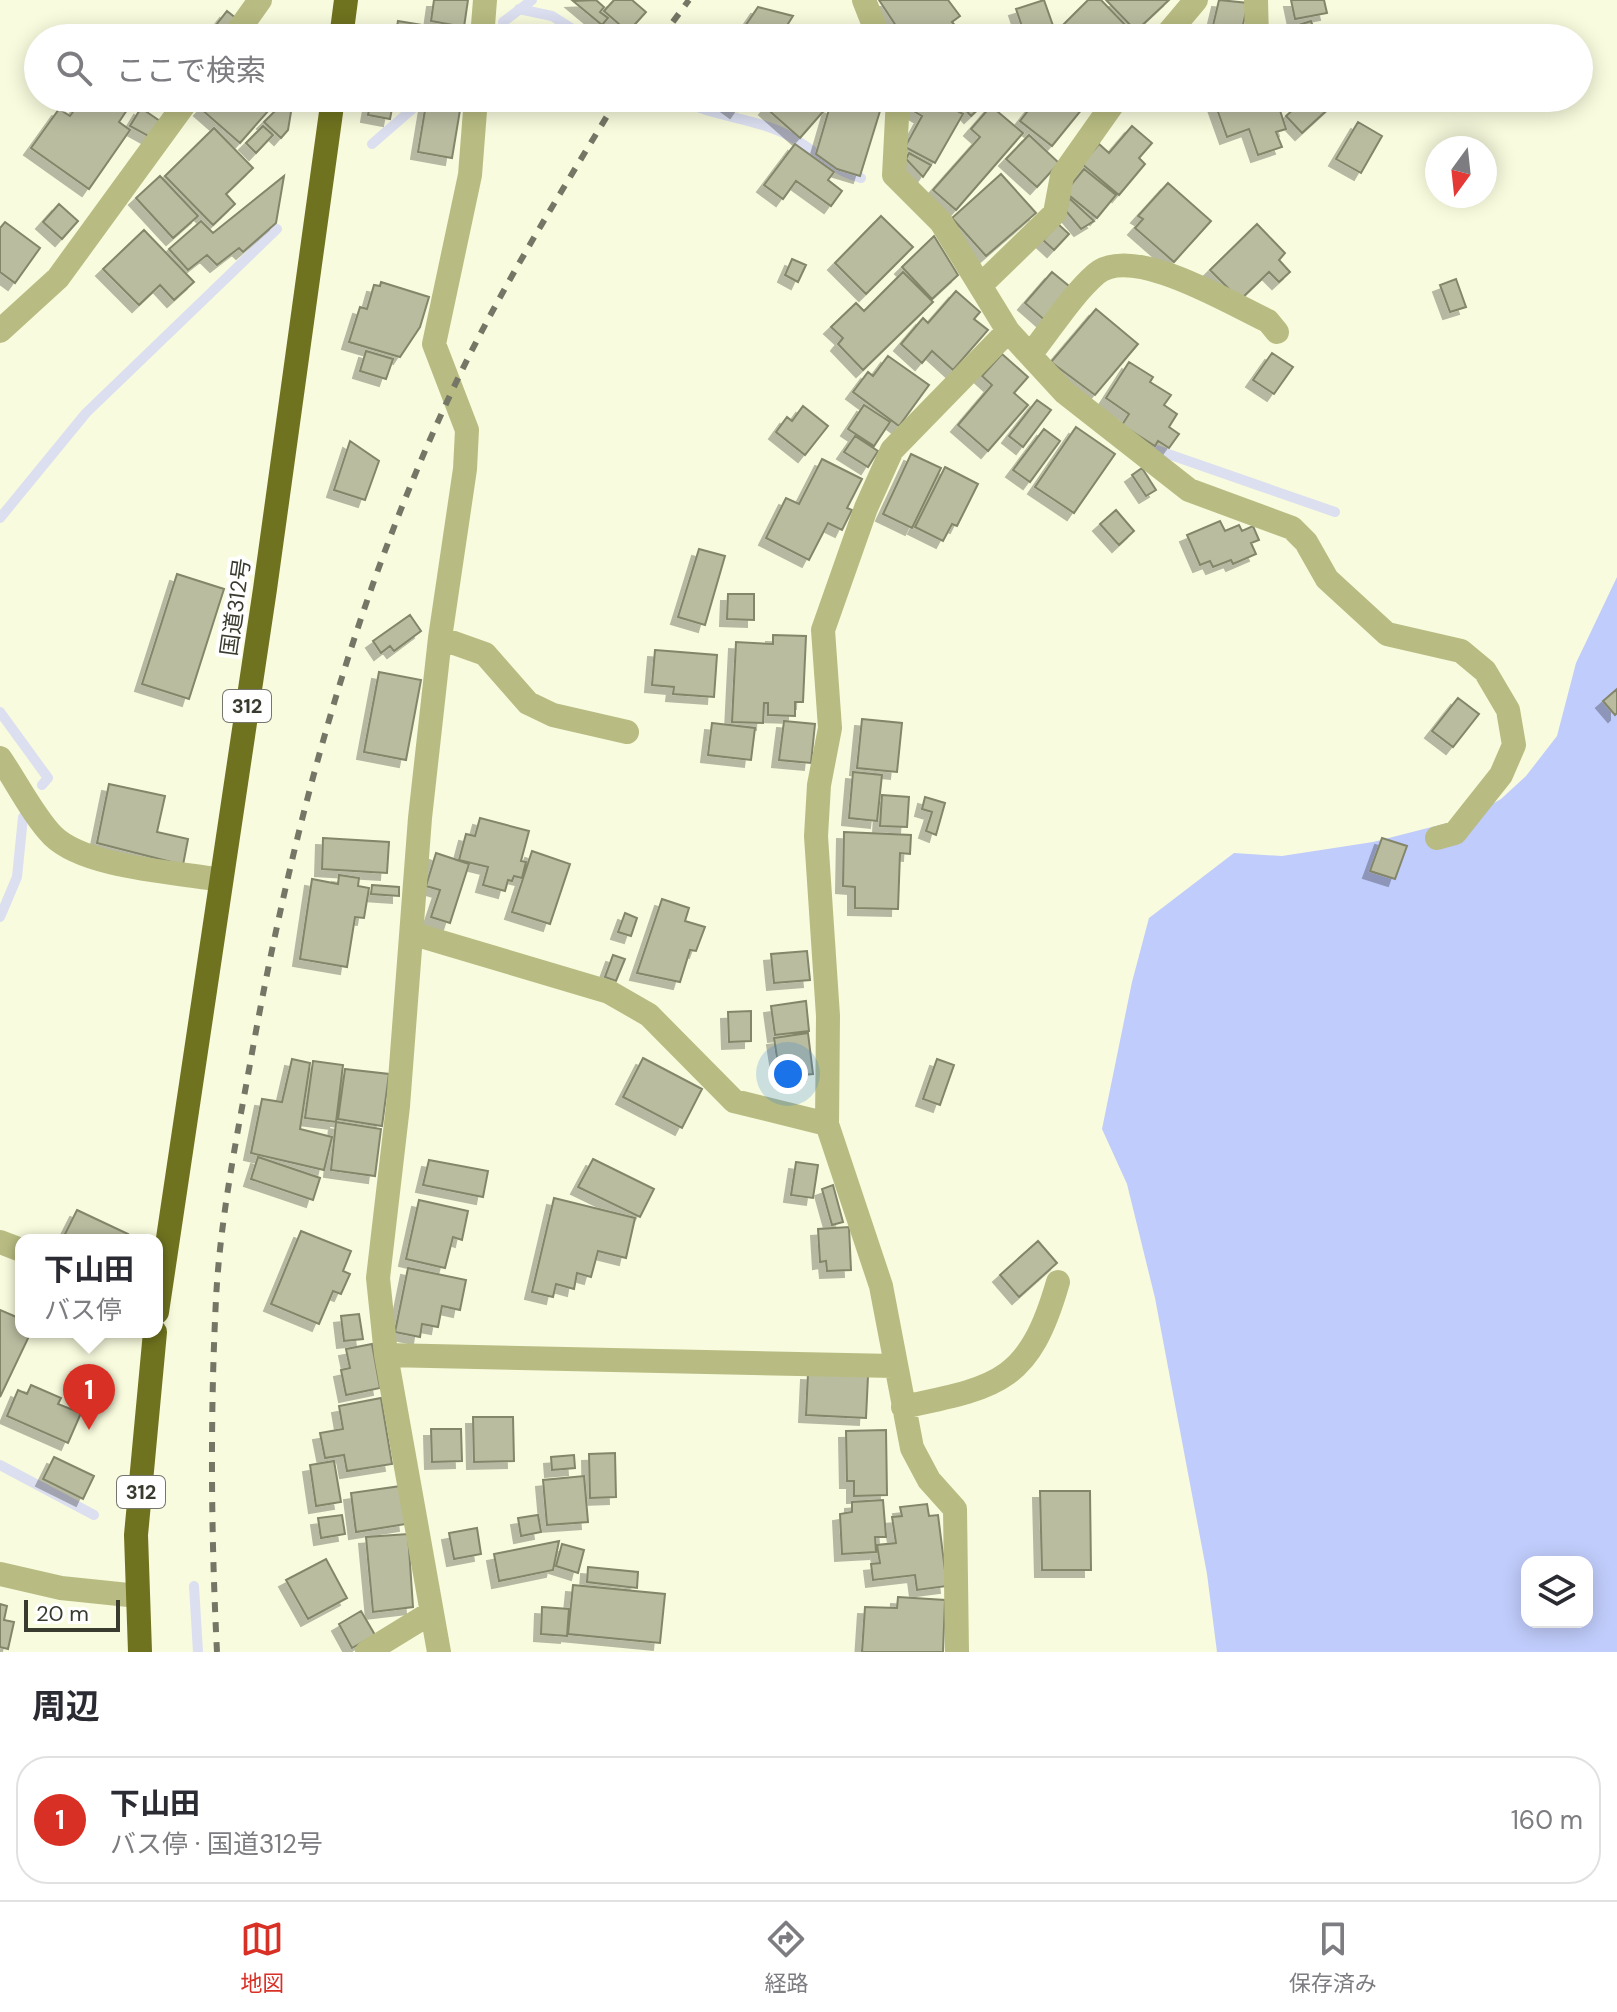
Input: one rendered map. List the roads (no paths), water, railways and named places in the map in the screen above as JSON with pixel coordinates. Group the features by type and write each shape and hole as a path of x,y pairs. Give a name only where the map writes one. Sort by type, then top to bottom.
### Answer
{"highway":[{"path":"343,24 346,0"},
{"name":"国道312号","path":"163,1265 331,112"},
{"name":"312","path":"140,1652 136,1535 154,1338"}],"street":[{"path":"243,24 260,0"},
{"path":"483,24 485,0"},
{"path":"864,0 873,24"},
{"path":"1176,24 1196,0"},
{"path":"1256,0 1257,24"},
{"path":"0,331 58,278 179,112"},
{"path":"439,1652 429,1614 386,1355 378,1278 414,934 420,818 440,638 465,469 467,430 434,344 470,175 475,112"},
{"path":"897,112 894,175 941,222 1008,331 1064,392 1189,490 1292,528 1306,542 1327,579 1387,634 1461,651 1485,671 1508,710 1514,745 1501,775 1455,833 1437,838"},
{"path":"981,285 1055,213 1062,176 1107,112"},
{"path":"1030,355 1098,272 1126,264 1176,276 1268,321 1277,332"},
{"path":"957,1652 955,1509 929,1480 912,1448 881,1286 827,1124 828,1016 816,836 819,785 830,728 823,630 866,508 892,450 1008,331"},
{"path":"440,638 485,654 528,703 553,715 627,732"},
{"path":"0,758 52,835 73,850 98,858 221,880"},
{"path":"414,934 609,992 649,1015 734,1101 827,1124"},
{"path":"903,1407 979,1391 1010,1375 1034,1346 1058,1282"},
{"path":"386,1355 894,1366"},
{"path":"0,1574 61,1588 138,1596"},
{"path":"367,1652 429,1614"}],"waterway":[{"path":"503,22 532,0"},
{"path":"519,9 552,16 565,24"},
{"path":"372,144 409,112"},
{"path":"713,112 779,131 840,170 861,178"},
{"path":"0,518 86,413 277,229"},
{"path":"1145,446 1335,512"},
{"path":"0,712 48,778 42,785"},
{"path":"0,917 17,877 23,817"},
{"path":"0,1465 94,1515"},
{"path":"194,1586 198,1652"}],"railway":[{"path":"671,24 689,0"},
{"path":"217,1652 212,1431 221,1240 266,977 306,806 355,637 416,472 490,316 610,112"}],"place":[{"name":"下山田","path":"89,1430"}]}
